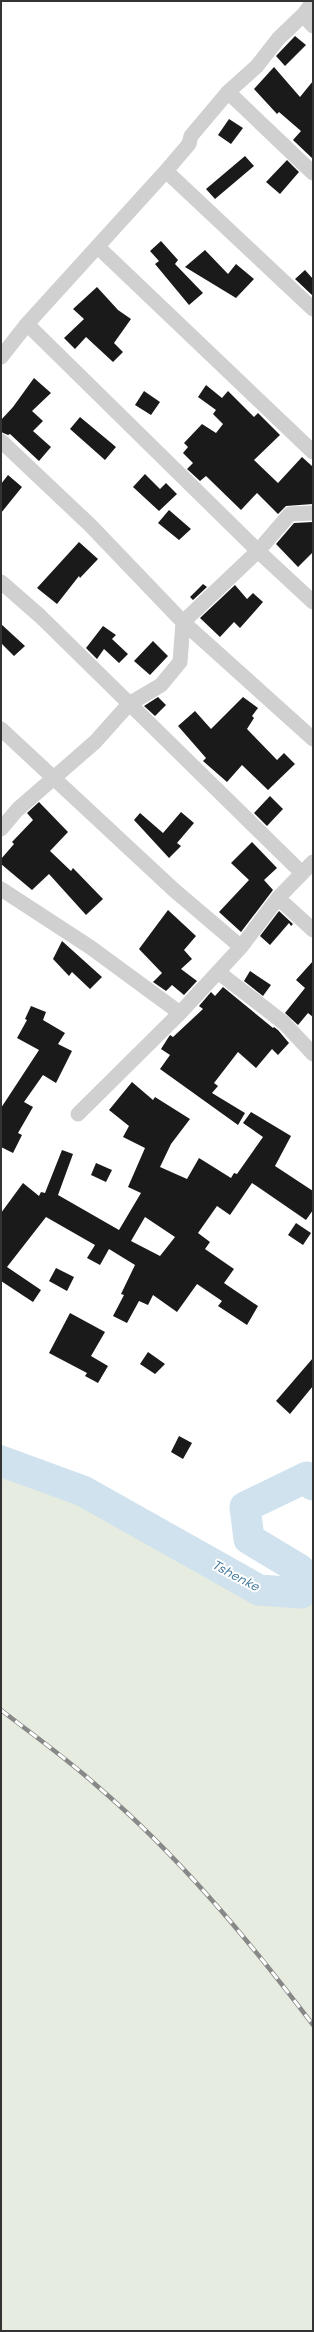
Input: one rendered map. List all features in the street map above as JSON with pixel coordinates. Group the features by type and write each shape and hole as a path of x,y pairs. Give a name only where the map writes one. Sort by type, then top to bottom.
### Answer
{"street":[{"path":"1,357 27,324 166,171 189,144 191,136 228,92 257,66 278,39 308,20 313,2"},
{"path":"228,92 313,173"},
{"path":"166,171 313,309"},
{"path":"98,247 313,452"},
{"path":"27,324 258,551 313,602"},
{"path":"1,441 90,524 182,622 313,739"},
{"path":"1,829 18,809 95,742 129,704 161,685 180,662 182,622 258,551 290,514 313,513"},
{"path":"1,582 40,616 302,873"},
{"path":"1,729 174,890 242,948"},
{"path":"78,1114 180,1013 242,948 278,898 313,862"},
{"path":"1,889 90,947 180,1013"},
{"path":"278,898 313,930"},
{"path":"218,972 284,1023 313,1054"}],"shaded area":[{"path":"1,1444 120,1518 285,1584 313,1592 313,2331 1,2331"}],"building":[{"path":"295,36 306,45 285,66 276,56"},
{"path":"274,67 300,97 313,81 313,159 293,140 301,131 279,112 277,114 254,89"},
{"path":"229,119 243,128 231,144 218,135"},
{"path":"245,156 254,166 215,199 206,189"},
{"path":"287,160 299,172 280,194 266,182"},
{"path":"161,241 178,260 175,264 203,293 189,305 155,264 159,261 150,251"},
{"path":"205,250 228,274 236,264 254,279 236,298 185,267"},
{"path":"305,270 313,279 313,296 295,279"},
{"path":"97,287 118,310 131,319 114,343 123,352 113,362 86,337 75,349 64,338 84,319 73,309"},
{"path":"34,378 51,393 32,411 43,421 33,431 51,447 39,461 10,434 8,435 1,432 1,420 13,407"},
{"path":"206,385 222,398 228,391 254,417 258,413 280,435 254,460 278,483 302,457 313,467 313,504 286,506 278,514 257,493 241,510 206,476 200,481 187,469 193,463 183,453 188,447 184,443 202,424 216,433 223,424 213,414 216,410 198,397"},
{"path":"144,391 160,402 151,415 135,405"},
{"path":"80,417 116,447 105,460 70,429"},
{"path":"145,474 160,489 166,483 177,494 159,511 133,487"},
{"path":"8,475 22,487 1,513 1,484"},
{"path":"169,510 191,529 179,540 158,523"},
{"path":"313,522 313,552 298,567 276,544 294,523"},
{"path":"79,542 98,559 80,578 79,576 57,604 37,588"},
{"path":"203,584 207,587 193,600 190,597"},
{"path":"235,585 247,599 253,593 263,602 240,628 234,622 220,637 200,618"},
{"path":"1,624 25,646 14,656 1,643"},
{"path":"103,626 116,635 112,639 128,654 119,663 104,649 97,659 86,648"},
{"path":"153,641 168,656 150,675 134,661"},
{"path":"158,697 166,705 155,716 144,706"},
{"path":"243,697 258,708 252,716 254,718 247,729 277,760 284,753 295,764 268,790 242,765 227,782 203,761 206,758 178,726 195,711 211,729"},
{"path":"270,796 283,809 267,826 254,813"},
{"path":"39,802 68,832 50,851 71,871 73,868 103,899 86,915 49,874 32,890 1,864 1,859 14,844 12,842 33,820 27,813"},
{"path":"181,812 194,823 177,843 181,846 169,858 134,820 140,813 163,833"},
{"path":"252,842 277,868 264,880 273,890 241,932 219,912 249,880 231,863"},
{"path":"168,910 196,936 184,950 192,959 181,969 197,981 184,995 172,985 166,991 153,982 162,973 139,949"},
{"path":"279,911 293,924 291,926 289,923 270,945 260,936"},
{"path":"62,941 102,977 90,989 72,972 69,976 53,959"},
{"path":"313,961 313,1017 308,1013 298,1025 285,1013 305,988 296,980"},
{"path":"250,971 271,985 263,996 244,981"},
{"path":"223,987 273,1028 274,1027 278,1030 289,1043 278,1055 272,1049 256,1068 238,1052 214,1083 218,1086 212,1093 245,1113 238,1125 160,1069 170,1055 161,1049 170,1035 173,1037 203,1009 199,1006 211,992 215,996"},
{"path":"31,1006 46,1012 43,1020 65,1033 58,1044 72,1051 56,1083 43,1075 24,1102 33,1107 18,1133 22,1135 13,1153 1,1147 1,1108 39,1050 17,1038 27,1020 25,1019"},
{"path":"132,1082 153,1100 155,1097 190,1119 171,1144 160,1167 187,1179 199,1158 231,1178 234,1173 237,1174 263,1137 243,1123 251,1112 291,1136 275,1166 313,1191 313,1210 306,1220 252,1183 230,1215 217,1206 198,1233 210,1242 205,1249 234,1269 224,1283 258,1306 247,1325 218,1306 222,1301 197,1284 177,1312 153,1295 148,1305 139,1301 127,1323 113,1316 124,1295 121,1294 135,1265 109,1249 100,1265 87,1258 95,1245 46,1217 7,1267 41,1290 33,1302 1,1281 1,1213 23,1183 39,1196 41,1192 45,1193 62,1150 73,1154 58,1195 119,1230 141,1193 128,1187 145,1148 123,1137 129,1126 109,1110","holes":["145,1217 175,1237 160,1256 131,1241"]},
{"path":"96,1163 112,1170 106,1182 91,1175"},
{"path":"296,1223 311,1233 303,1245 288,1235"},
{"path":"56,1268 74,1277 67,1291 49,1281"},
{"path":"70,1313 105,1332 91,1356 108,1366 98,1383 85,1376 87,1373 49,1353"},
{"path":"148,1352 165,1364 155,1374 140,1364"},
{"path":"313,1358 313,1386 290,1414 276,1401"},
{"path":"179,1436 192,1443 183,1459 171,1452"}],"waterway":[{"name":"Tshenke","path":"1,1461 83,1491 259,1590 301,1593 299,1569 249,1539 245,1507 307,1477 313,1485"}],"railway":[{"path":"1,1710 85,1775 126,1812 184,1869 263,1961 313,2025"}]}
